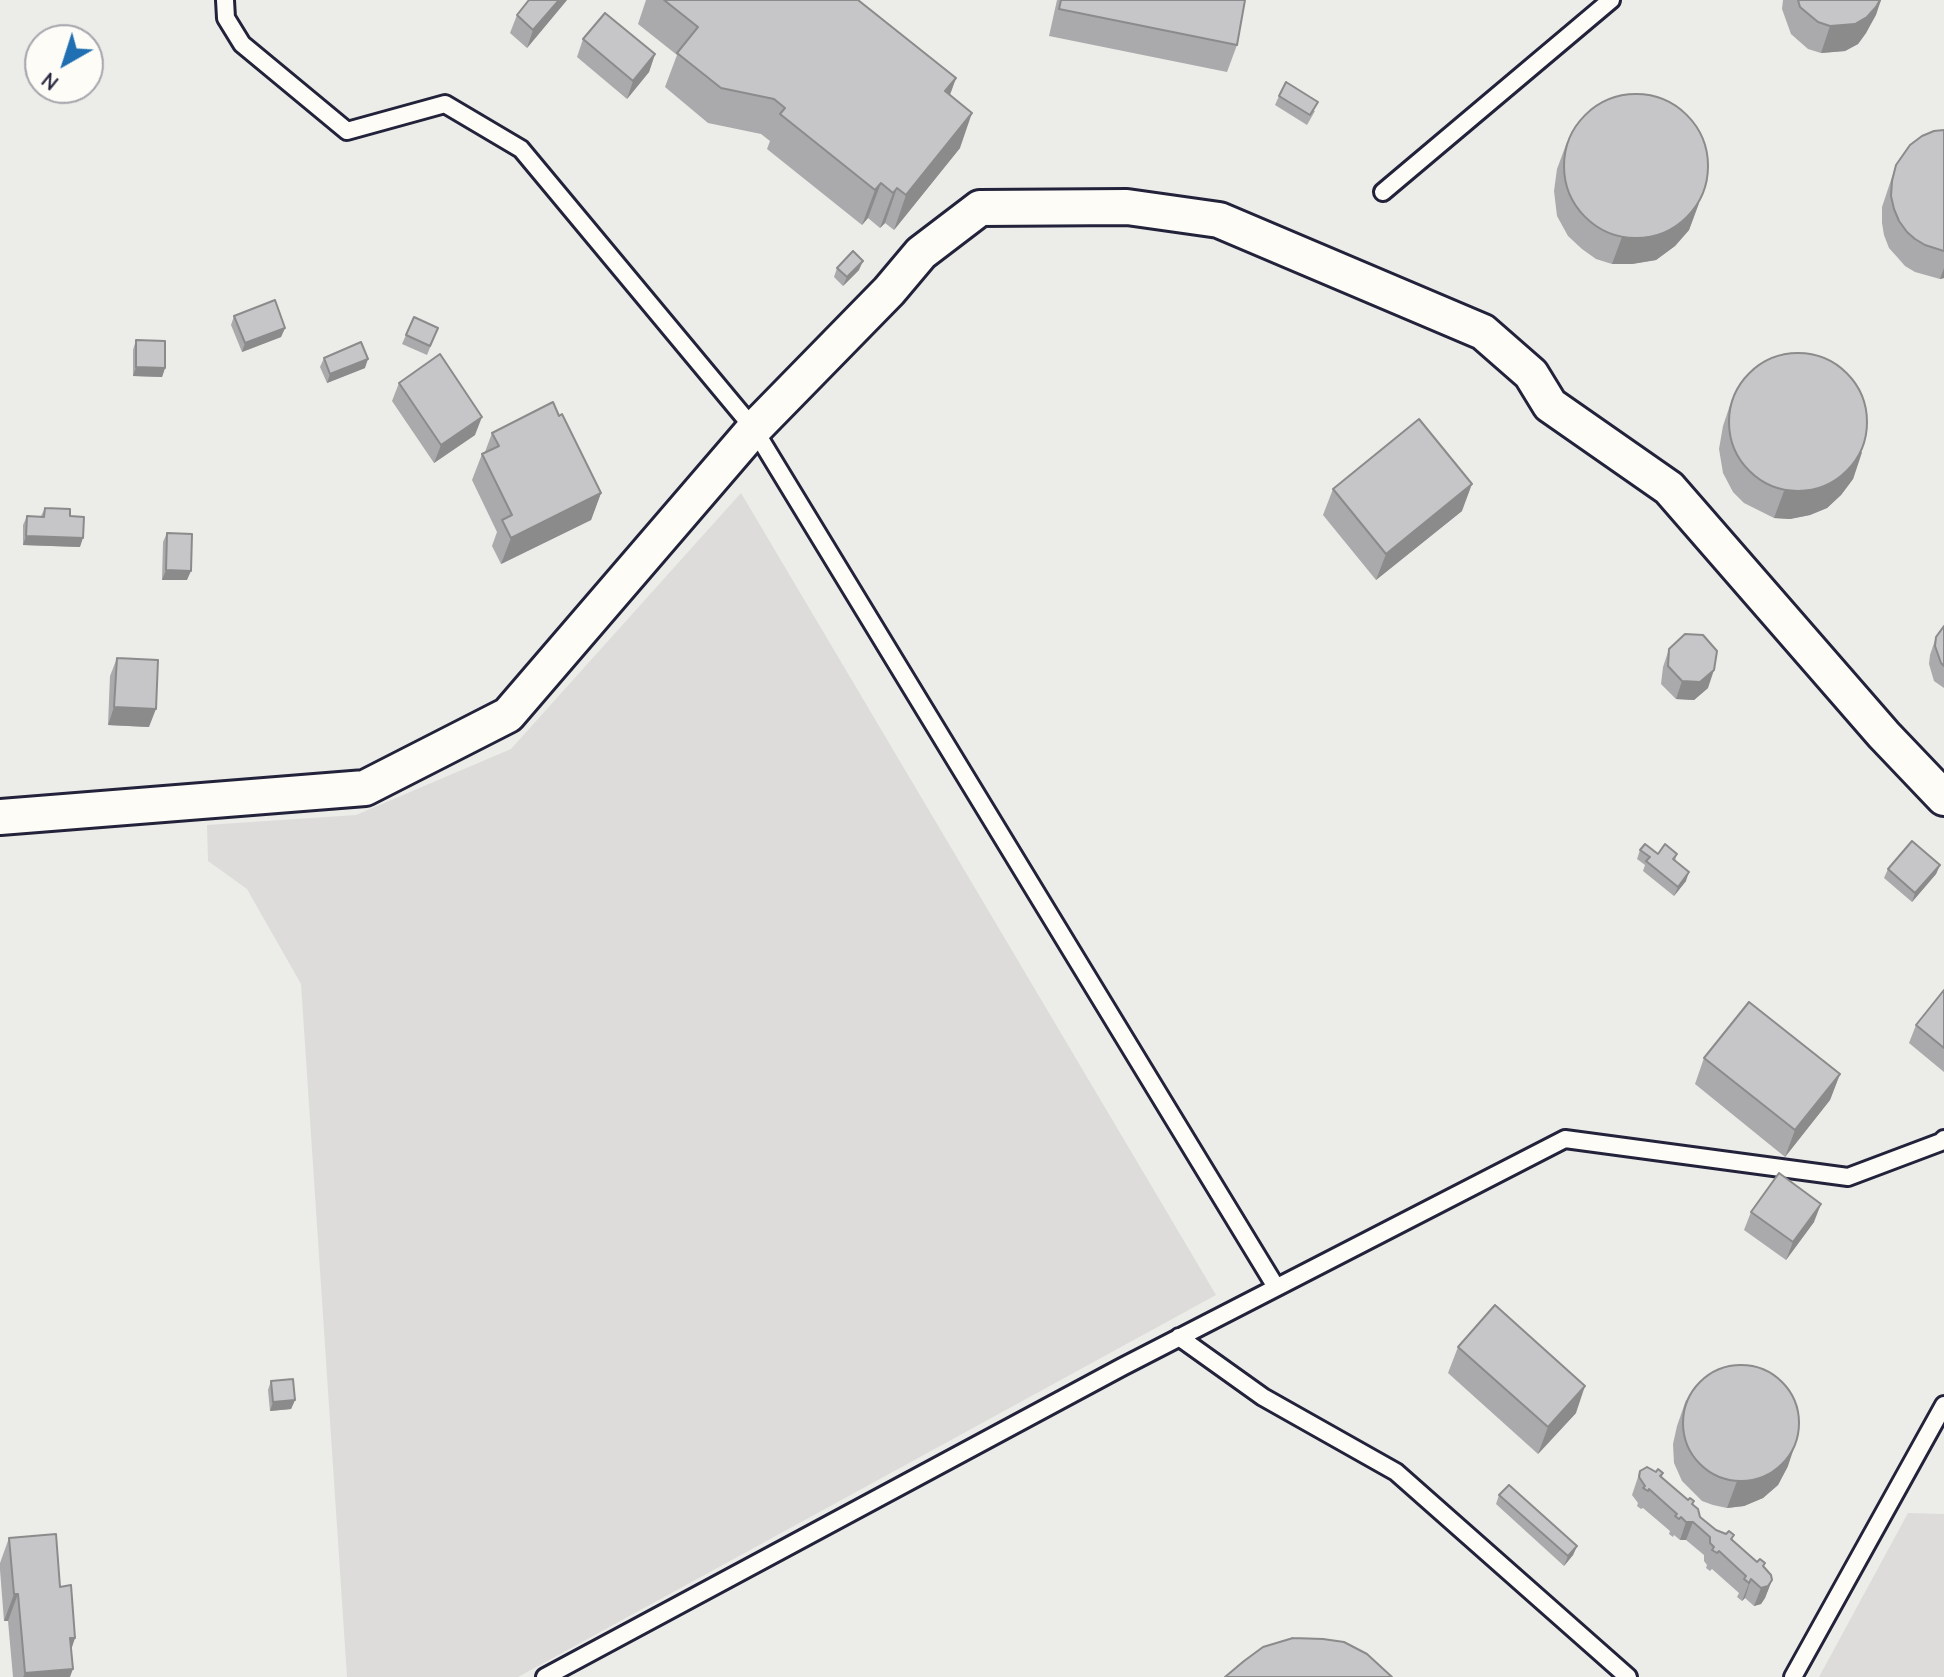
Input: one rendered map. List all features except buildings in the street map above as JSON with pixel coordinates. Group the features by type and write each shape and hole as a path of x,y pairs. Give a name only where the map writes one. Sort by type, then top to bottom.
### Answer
{"street":[{"path":"0,817 365,788 508,715 754,429 889,291 921,253 980,208 1127,207 1219,220 1483,332 1531,374 1550,405 1669,488 1884,735 1944,798"}],"lane":[{"path":"225,0 226,18 242,44 347,131 445,104 521,149 754,429 1276,1287"},
{"path":"1383,192 1611,0"},
{"path":"545,1677 1179,1337 1565,1139 1848,1177 1944,1139"},
{"path":"1179,1337 1263,1397 1396,1472 1628,1677"},
{"path":"1793,1677 1944,1405"}],"shaded area":[{"path":"0,0 1944,0 1944,1677 0,1677"},
{"path":"741,493 1216,1295 518,1677 347,1677 301,984 247,889 208,861 207,825 356,815 511,749"},
{"path":"1908,1513 1944,1514 1944,1677 1819,1677"}]}
